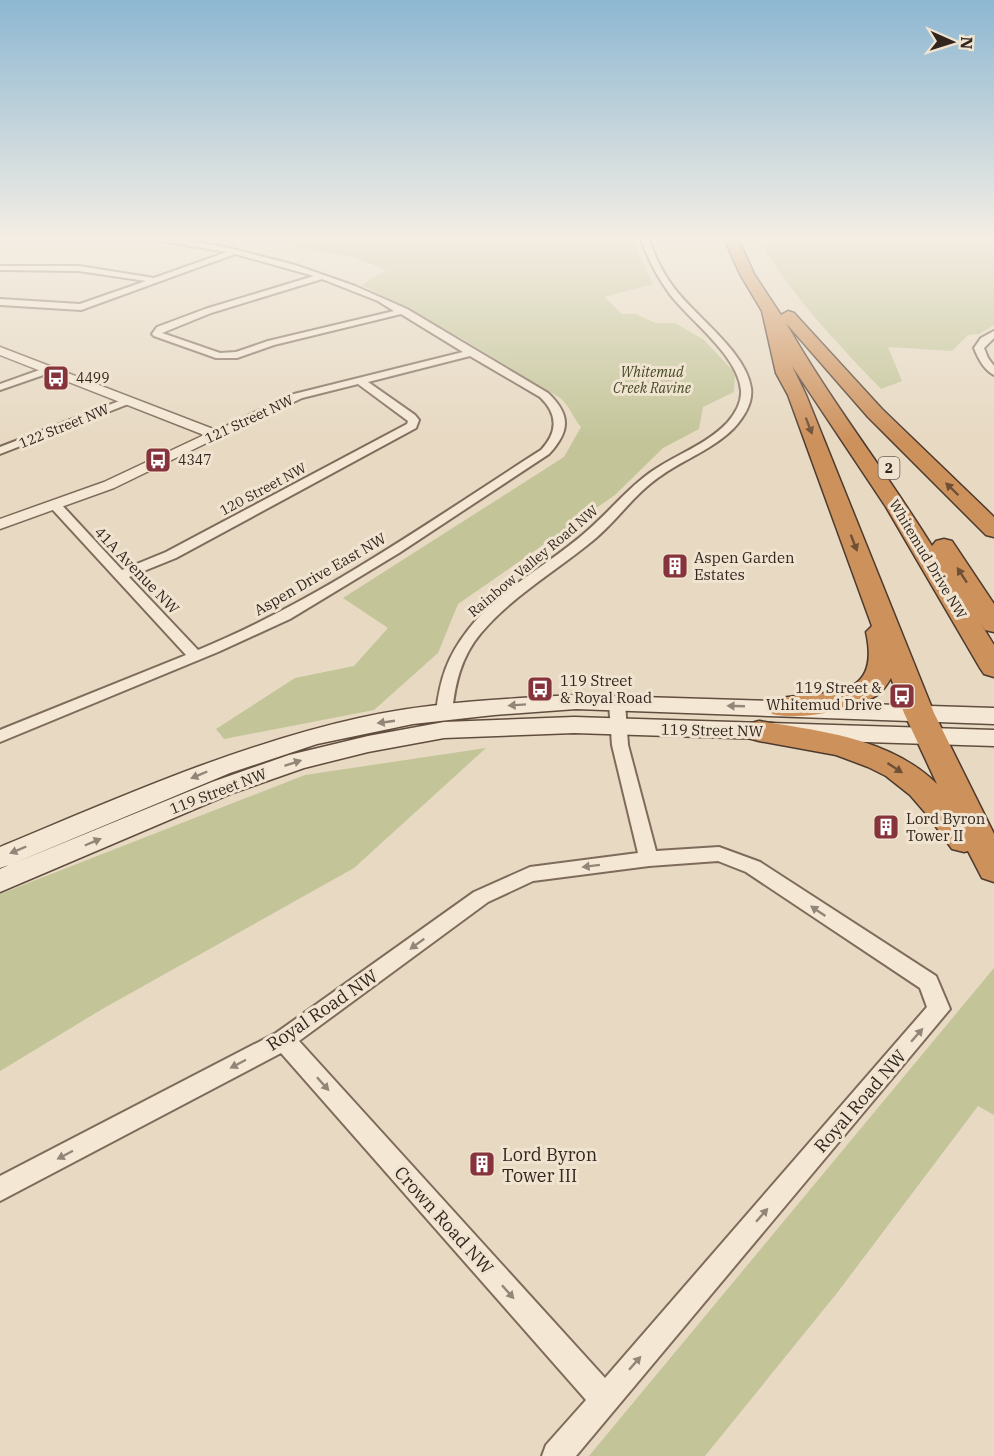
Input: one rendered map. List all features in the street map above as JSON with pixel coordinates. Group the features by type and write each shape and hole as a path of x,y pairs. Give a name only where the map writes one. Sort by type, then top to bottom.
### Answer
{"highway":[{"name":"Whitemud Drive NW","path":"772,304 777,310 808,378 897,507 994,668"},
{"name":"Whitemud Drive NW","path":"774,304 802,348 933,529 994,624"},
{"path":"777,310 875,413 994,530"},
{"path":"777,310 785,373 796,395 925,724 983,850 994,868"},
{"path":"782,707 833,703 868,687 877,678 884,656 868,579"},
{"path":"759,731 846,748 877,757 914,780 930,797 994,881"}],"main road":[{"name":"119 Street NW","path":"0,858 214,769 289,744 360,725 444,722 511,726 618,715 782,707 925,724 986,727"},
{"name":"119 Street NW","path":"618,715 759,731 925,724"},
{"name":"119 Street NW","path":"0,881 221,788 298,761 444,722"}],"street":[{"path":"28,304 72,307 89,304"},
{"path":"231,304 157,332 187,345 229,357 271,343 404,311"},
{"path":"388,304 472,352"},
{"name":"Rainbow Valley Road NW","path":"444,722 444,695 456,654 471,632 489,615 593,533 644,482 718,435 738,414 745,402 746,383 739,367 684,304"},
{"path":"994,334 984,340 979,348 981,357 994,372"},
{"path":"0,351 216,435"},
{"name":"121 Street NW","path":"0,524 109,486 298,396 472,352"},
{"name":"Aspen Drive East NW","path":"0,736 195,656 285,616 394,550 545,452 557,438 561,426 560,415 550,400 472,352"},
{"path":"0,387 48,370"},
{"name":"120 Street NW","path":"121,575 171,555 409,428 414,423 411,417 359,380"},
{"name":"122 Street NW","path":"0,451 127,401"},
{"name":"41A Avenue NW","path":"56,506 195,656"},
{"path":"618,715 620,745 649,859"},
{"name":"Royal Road NW","path":"0,1189 284,1040 481,897 530,874 649,859 719,854 753,867 929,982 939,1009 557,1456"},
{"name":"Crown Road NW","path":"284,1040 604,1399"}],"green space":[{"name":"Whitemud Creek Ravine","path":"397,304 611,304 622,314 636,314 655,323 675,323 704,340 735,373 734,392 703,407 699,429 663,448 615,495 458,604 438,653 374,710 224,739 216,729 295,678 354,666 388,628 343,598 564,457 581,427 560,398 461,338"},
{"path":"804,304 994,304 994,325 979,334 968,335 952,351 888,347 902,381 881,389"},
{"path":"486,748 354,868 104,1008 0,1071 0,894 305,775"},
{"path":"994,968 994,1115 978,1106 837,1293 705,1456 589,1456"}],"place":[{"name":"4499","path":"56,378"},
{"name":"4347","path":"158,460"},
{"name":"Aspen Garden Estates","path":"675,566"},
{"name":"119 Street & Royal Road","path":"540,689"},
{"name":"119 Street & Whitemud Drive","path":"902,696"},
{"name":"Lord Byron Tower II","path":"886,827"},
{"name":"Lord Byron Tower III","path":"482,1164"}]}
